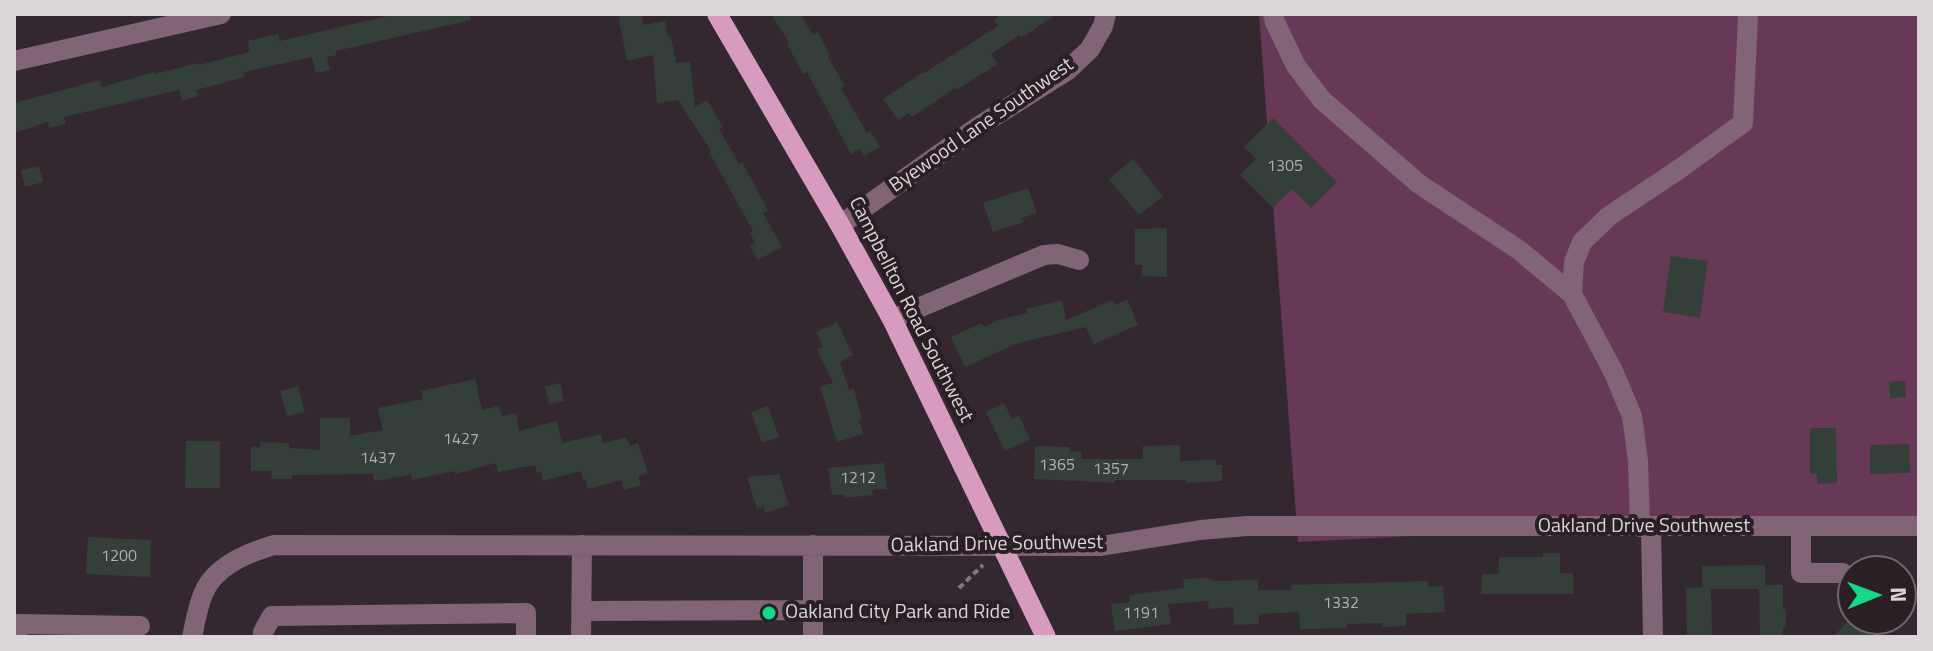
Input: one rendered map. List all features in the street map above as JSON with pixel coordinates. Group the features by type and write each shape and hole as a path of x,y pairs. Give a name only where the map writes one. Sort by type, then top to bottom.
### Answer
{"main road":[{"name":"Campbellton Road Southwest","path":"717,14 892,319 1046,637"}],"street":[{"path":"14,61 221,14"},
{"name":"Byewood Lane Southwest","path":"840,225 979,126 1068,70 1090,49 1106,14"},
{"path":"1273,14 1296,66 1322,100 1419,184 1519,250 1572,294 1613,371 1632,416 1646,527 1653,637"},
{"path":"1572,294 1574,262 1582,242 1609,216 1743,123 1748,17"},
{"path":"892,319 1044,255 1058,254 1079,260"},
{"name":"Oakland Drive Southwest","path":"192,637 198,608 209,583 223,569 250,553 274,545 1101,546 1200,530 1247,526 1919,526"},
{"path":"1801,527 1801,573 1837,573"},
{"path":"581,637 582,545"},
{"path":"813,545 813,637"},
{"path":"582,611 813,610"},
{"path":"263,637 272,616 526,613 526,637"},
{"path":"17,637 17,624 140,626"}],"shaded area":[{"path":"1259,14 1919,14 1919,522 1663,523 1298,542"}],"building":[{"path":"396,14 470,14 471,20 336,51 336,55 327,57 330,70 316,73 312,57 244,72 245,77 196,90 198,96 182,101 179,90 64,117 66,124 49,128 48,122 14,133 14,103 100,80 102,87 154,72 250,52 248,41 278,34 280,41"},
{"path":"618,14 642,14 644,25 665,21 676,63 690,62 695,108 707,100 723,127 719,129 739,164 742,162 768,210 763,213 782,247 758,260 750,246 755,243 750,233 753,231 711,151 678,100 657,103 653,55 627,61"},
{"path":"771,14 800,14 813,35 818,32 845,86 841,88 867,133 870,131 880,147 864,156 860,148 851,154 807,72 803,74 787,44 789,42"},
{"path":"1002,14 1057,14 991,54 998,64 912,117 909,113 898,120 883,99 998,26 994,20"},
{"path":"1273,118 1337,182 1311,208 1292,189 1273,208 1240,175 1256,159 1244,147"},
{"path":"1133,159 1163,196 1139,215 1109,179"},
{"path":"39,166 43,182 25,187 21,170"},
{"path":"1028,188 1037,213 1022,218 1024,222 993,232 983,203"},
{"path":"1167,228 1167,277 1142,276 1142,265 1135,265 1135,229"},
{"path":"1671,256 1708,261 1700,318 1663,312"},
{"path":"1127,299 1138,325 1094,344 1086,327 1018,343 965,367 951,337 982,323 984,327 1027,313 1026,309 1062,300 1066,320 1113,300 1115,305"},
{"path":"837,322 853,355 840,362 849,390 854,389 863,434 837,442 820,386 833,383 817,350 823,347 816,332"},
{"path":"475,379 482,410 499,406 502,416 516,413 519,431 557,421 562,443 601,434 603,444 626,437 630,446 638,443 648,473 638,476 641,485 624,490 621,480 588,489 581,471 543,481 535,465 498,472 496,463 455,474 455,471 412,480 411,475 374,481 373,474 292,475 292,479 271,479 272,471 251,471 251,447 260,447 260,442 289,443 289,448 320,450 320,418 350,418 350,436 383,430 378,408 423,399 421,391"},
{"path":"1905,381 1906,397 1890,398 1889,382"},
{"path":"560,383 564,401 549,404 545,387"},
{"path":"298,386 305,412 287,416 280,391"},
{"path":"1004,403 1012,419 1019,416 1030,439 1005,451 986,412"},
{"path":"768,406 779,437 762,443 751,412"},
{"path":"1810,428 1836,428 1837,483 1817,484 1817,474 1810,474"},
{"path":"186,441 220,441 220,488 185,488"},
{"path":"1909,444 1910,473 1870,474 1870,445"},
{"path":"1180,445 1180,461 1216,460 1216,465 1222,465 1222,481 1115,480 1115,483 1034,479 1035,446 1070,447 1069,451 1081,452 1081,459 1143,459 1143,446"},
{"path":"884,463 887,489 872,490 873,495 845,498 844,494 832,495 828,468"},
{"path":"779,474 789,505 765,513 764,507 757,509 747,477"},
{"path":"88,537 151,540 150,577 86,574"},
{"path":"1543,553 1560,553 1560,573 1573,573 1574,594 1481,594 1482,574 1499,574 1499,557 1543,557"},
{"path":"1765,565 1765,585 1783,585 1786,628 1783,627 1783,637 1760,637 1759,589 1711,589 1712,637 1687,637 1686,588 1702,587 1702,566"},
{"path":"1206,578 1212,581 1258,580 1258,590 1291,590 1291,585 1428,581 1428,587 1443,586 1445,612 1406,614 1406,626 1382,627 1382,623 1347,624 1347,628 1300,629 1299,612 1259,614 1259,624 1234,625 1233,607 1209,609 1208,601 1168,604 1171,624 1115,631 1111,604 1130,602 1129,595 1184,588 1183,579"},
{"path":"1837,633 1873,635 1871,637 1833,637"}],"place":[{"name":"Oakland City Park and Ride","path":"769,613"}]}
